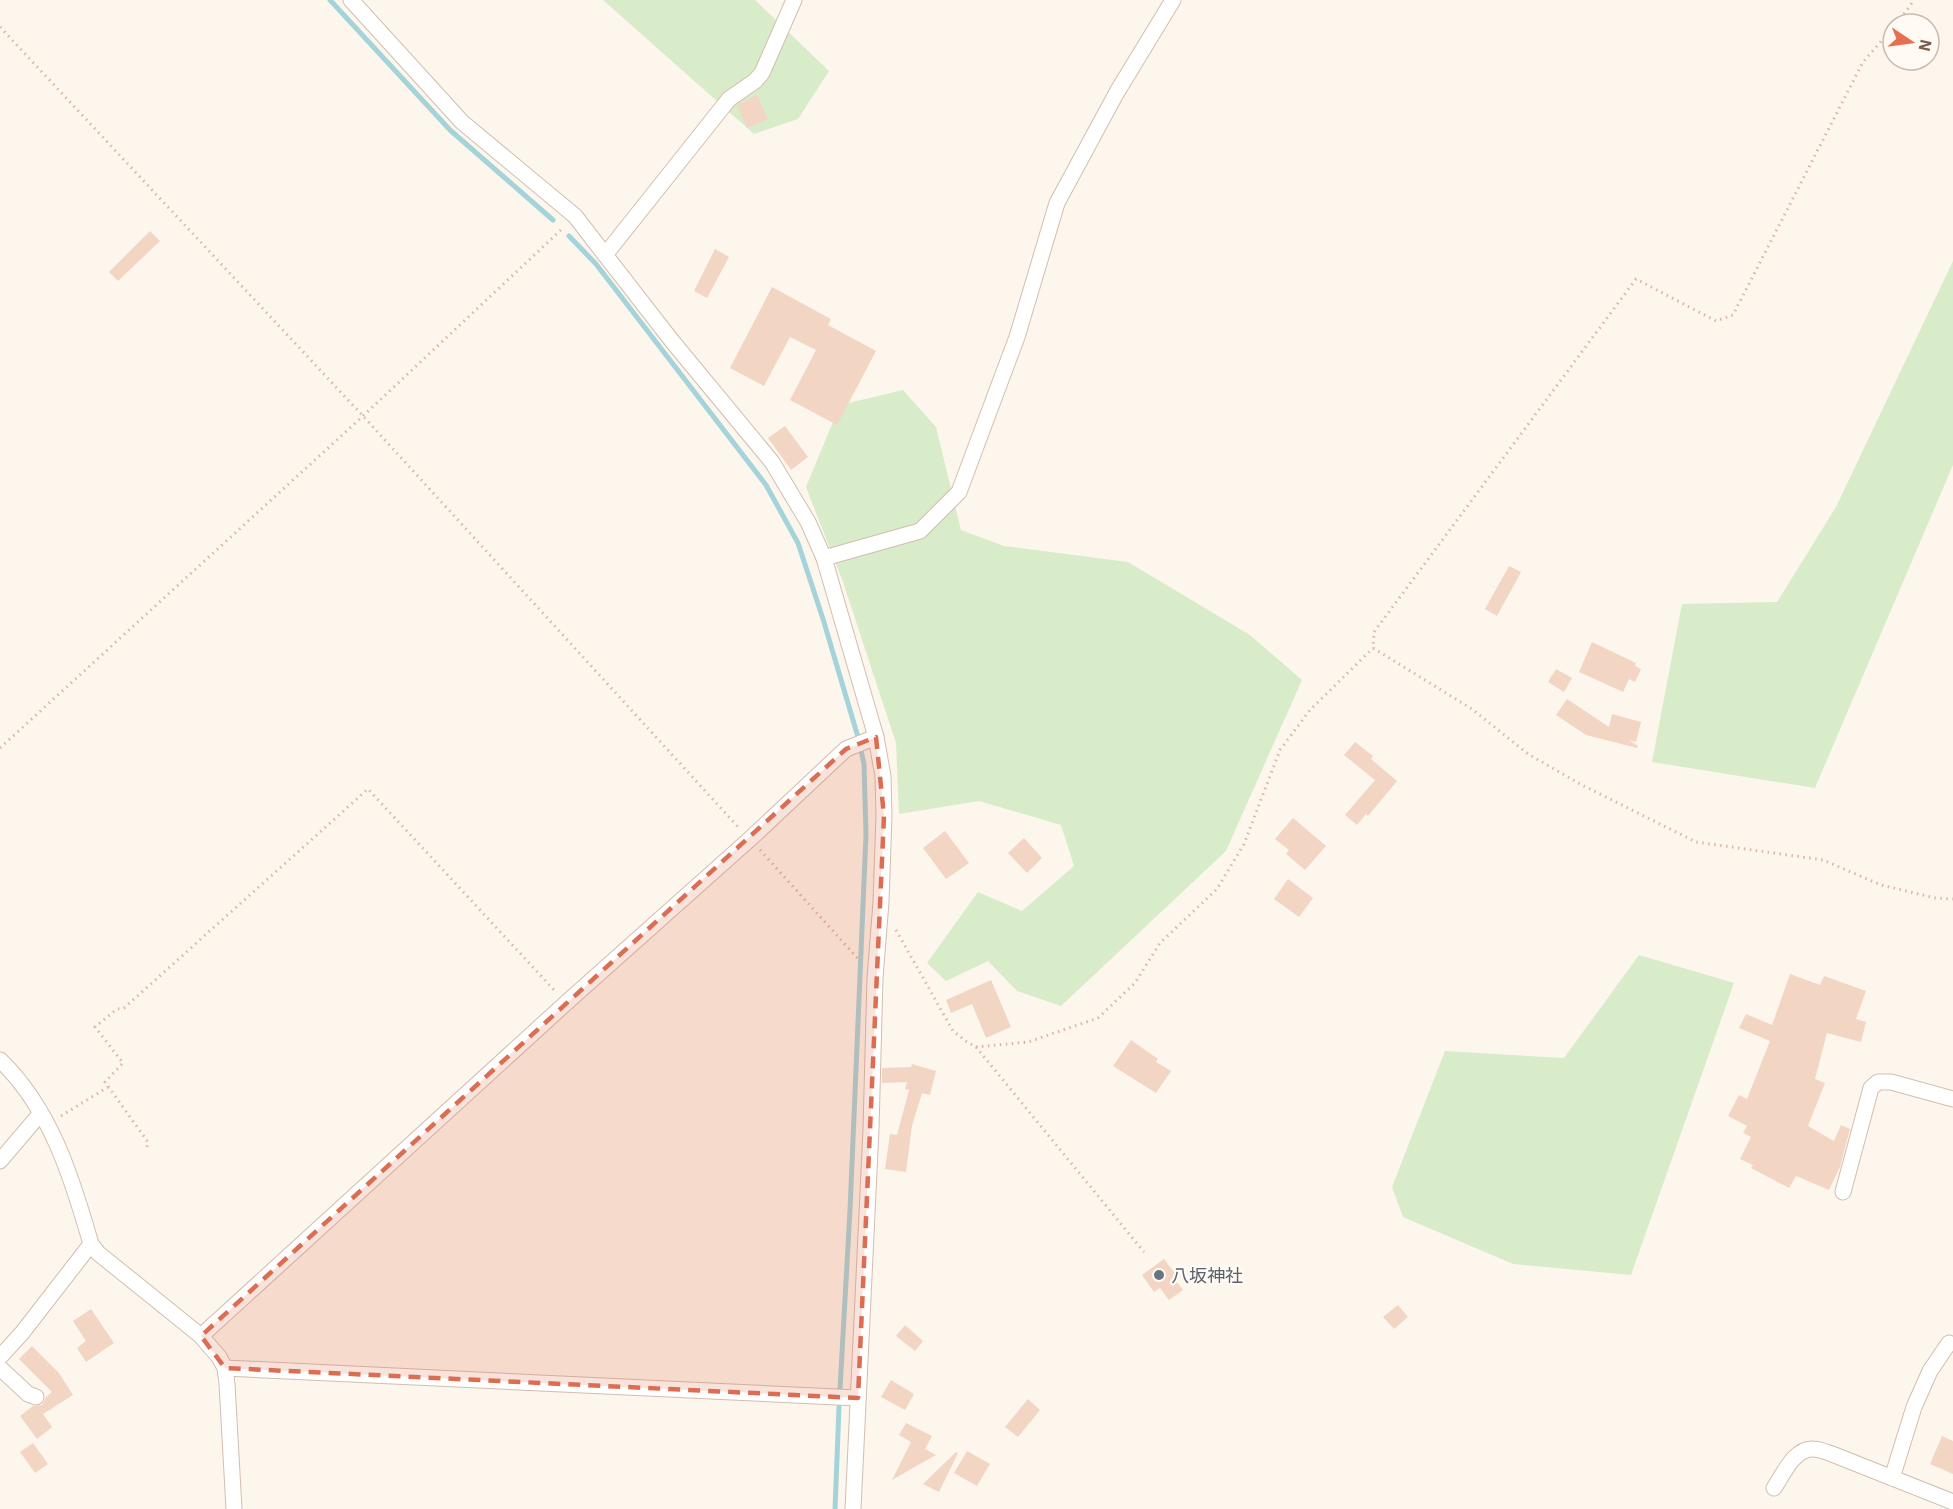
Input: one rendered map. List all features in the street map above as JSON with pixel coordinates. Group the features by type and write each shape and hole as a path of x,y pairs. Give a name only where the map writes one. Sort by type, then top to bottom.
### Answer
{"street":[{"path":"351,0 462,122 575,216 772,462 808,522 824,558 883,776 881,902 875,978 871,1129 853,1509"},
{"path":"605,255 729,99 762,74 794,0"},
{"path":"824,558 920,531 959,492 1017,337 1058,203 1117,92 1173,0"},
{"path":"201,1336 566,1003 750,839 846,749 872,738"},
{"path":"0,1060 15,1074 44,1119 63,1157 91,1244 98,1253 201,1336 225,1368 234,1509"},
{"path":"1843,1192 1871,1088 1878,1082 1891,1082 1953,1099"},
{"path":"0,1161 44,1119"},
{"path":"0,1357 22,1333 91,1244"},
{"path":"1892,1478 1914,1407 1930,1371 1949,1343"},
{"path":"0,1368 27,1394 36,1397"},
{"path":"225,1368 858,1398"},
{"path":"1774,1488 1796,1456 1804,1450 1814,1449 1953,1502"}],"path":[{"path":"0,27 363,416 855,957"},
{"path":"976,1047 1028,1042 1098,1018 1135,983 1160,943 1217,889 1244,844 1280,750 1310,710 1373,648 1374,632 1636,279 1716,321 1733,315 1863,62 1881,42"},
{"path":"0,748 363,416 575,216"},
{"path":"1373,648 1472,709 1528,754 1592,790 1696,842 1823,860 1881,885 1935,898 1953,899"},
{"path":"147,1147 148,1142 105,1082 123,1062 95,1027 117,1009 124,1008 368,789 566,1003"},
{"path":"881,902 953,1031 976,1047 1014,1090 1144,1252"},
{"path":"44,1119 108,1087"}],"highlighted area":[{"path":"876,737 884,816 858,1398 243,1370 225,1368 201,1336 846,749"}],"green space":[{"path":"603,0 755,0 829,71 798,119 754,134"},
{"path":"1953,261 1953,465 1815,788 1652,762 1682,604 1777,602 1836,507"},
{"path":"903,390 936,427 961,530 1004,546 1128,562 1250,635 1302,680 1226,851 1061,1006 1017,991 988,961 946,981 927,963 978,892 1022,911 1074,866 1061,825 979,801 899,814 896,743 843,582 806,487 840,405"},
{"path":"1639,955 1734,983 1631,1275 1513,1264 1403,1217 1392,1187 1445,1051 1564,1058"}],"building":[{"path":"757,95 768,119 747,128 737,105"},
{"path":"150,231 160,241 118,281 109,272"},
{"path":"715,249 729,257 707,298 694,291"},
{"path":"772,287 831,319 828,325 876,351 837,425 790,400 816,350 790,337 764,386 730,368"},
{"path":"785,426 808,457 791,470 768,438"},
{"path":"1509,566 1521,572 1497,616 1485,609"},
{"path":"1592,642 1636,663 1635,666 1641,669 1635,682 1629,679 1623,692 1579,672"},
{"path":"1556,669 1572,678 1564,692 1548,682"},
{"path":"1567,699 1609,727 1612,714 1641,722 1636,742 1629,740 1638,746 1637,748 1586,735 1556,715"},
{"path":"1355,742 1373,756 1371,759 1397,781 1368,816 1366,814 1357,825 1345,815 1375,780 1344,755"},
{"path":"1293,818 1326,846 1305,870 1286,854 1289,850 1275,839"},
{"path":"945,831 969,863 946,879 923,848"},
{"path":"1024,838 1042,858 1027,873 1008,853"},
{"path":"1288,879 1313,898 1299,917 1274,899"},
{"path":"1790,974 1820,985 1824,976 1866,991 1856,1019 1866,1022 1861,1042 1827,1033 1815,1079 1825,1083 1808,1126 1834,1141 1841,1125 1850,1129 1840,1167 1829,1190 1796,1176 1789,1188 1751,1168 1753,1165 1740,1159 1751,1137 1743,1133 1747,1126 1728,1116 1739,1095 1747,1099 1770,1041 1739,1028 1746,1014 1772,1025"},
{"path":"991,980 1011,1027 986,1038 972,1004 951,1013 946,1000"},
{"path":"1131,1040 1158,1059 1156,1062 1171,1071 1156,1093 1113,1066"},
{"path":"912,1064 936,1071 930,1095 922,1093 912,1126 906,1172 885,1169 890,1134 897,1135 909,1090 905,1089 907,1082 882,1083 882,1068 911,1067"},
{"name":"八坂神社","path":"1164,1259 1177,1276 1174,1278 1183,1290 1169,1300 1160,1288 1154,1292 1142,1275"},
{"path":"1398,1305 1408,1317 1394,1329 1383,1317"},
{"path":"91,1309 114,1343 86,1362 77,1348 86,1341 73,1321"},
{"path":"905,1325 923,1341 915,1351 896,1336"},
{"path":"32,1346 59,1373 73,1395 43,1414 52,1427 37,1439 20,1416 33,1406 42,1405 52,1392 19,1359"},
{"path":"891,1380 914,1394 905,1410 881,1397"},
{"path":"1028,1399 1040,1410 1018,1437 1005,1427"},
{"path":"906,1423 932,1436 925,1449 936,1455 892,1480 911,1442 899,1435"},
{"path":"1942,1436 1953,1441 1953,1474 1930,1464"},
{"path":"33,1443 48,1464 35,1473 20,1452"},
{"path":"967,1451 990,1464 977,1486 954,1473"},
{"path":"956,1452 958,1453 939,1492 923,1484"}],"waterway":[{"path":"330,0 450,130 553,220"},
{"path":"569,236 596,264 766,485 798,543 858,737 864,764 866,835 840,1389"},
{"path":"835,1509 839,1407"}],"place":[{"name":"八坂神社","path":"1159,1275"}]}
